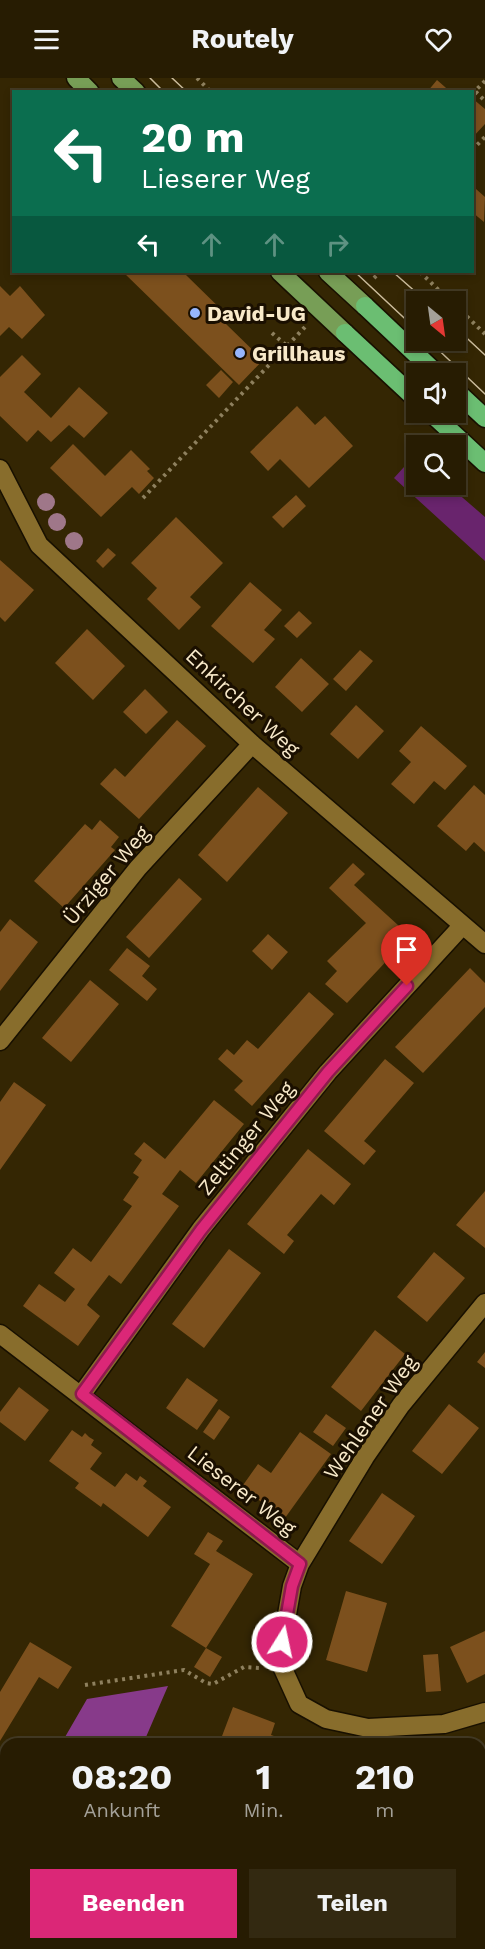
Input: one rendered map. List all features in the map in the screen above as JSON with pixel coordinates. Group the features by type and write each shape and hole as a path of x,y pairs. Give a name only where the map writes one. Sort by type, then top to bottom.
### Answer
{"highway":[{"path":"364,306 425,363"},
{"path":"339,327 406,390"},
{"path":"466,400 485,418"},
{"path":"442,423 485,463"}],"main road":[{"path":"76,78 88,90"},
{"path":"121,78 134,90"},
{"path":"281,273 339,327"},
{"path":"329,273 364,306"}],"street":[{"name":"Enkircher Weg","path":"0,469 6,495 20,511 39,545 252,744 485,944"},
{"name":"Ürziger Weg","path":"0,1041 138,868 252,744"},
{"name":"Zeltinger Weg","path":"82,1394 201,1230 328,1072 462,926"},
{"name":"Wehlener Weg","path":"300,1564 371,1448 401,1405 485,1303"},
{"name":"Lieserer Weg","path":"0,1334 82,1394 300,1564 292,1586 279,1660 299,1704 326,1719 368,1728 444,1724 485,1712"}],"path":[{"path":"197,78 209,90"},
{"path":"485,81 474,91 485,101"},
{"path":"474,148 485,137"},
{"path":"374,278 379,273"},
{"path":"421,273 440,291"},
{"path":"466,316 485,334"},
{"path":"143,498 307,325 318,336 339,327"},
{"path":"272,333 286,346"},
{"path":"85,1686 184,1670 206,1683 213,1684 244,1667 282,1668"}],"shaded area":[{"path":"406,465 406,489 394,478"},
{"path":"413,495 460,495 485,517 485,561"},
{"path":"168,1686 146,1738 64,1738 87,1699"}],"building":[{"path":"437,80 448,90 429,90"},
{"path":"474,100 485,109 485,124 474,136"},
{"path":"476,189 485,197 484,222 474,214 474,190"},
{"path":"124,273 189,273 186,275 231,319 226,324 263,360 239,385"},
{"path":"0,286 10,296 20,286 45,315 22,339 9,327 0,336"},
{"path":"22,355 41,374 24,392 51,418 79,387 108,413 84,438 69,425 51,442 38,430 27,442 0,416 0,377"},
{"path":"221,370 233,382 219,398 206,385"},
{"path":"297,406 315,425 325,416 353,446 309,488 280,459 268,471 250,452"},
{"path":"73,444 105,476 131,450 150,469 147,471 154,478 139,494 132,487 101,517 50,468"},
{"path":"296,495 306,506 283,528 272,517"},
{"path":"176,517 223,563 190,597 201,607 179,630 147,599 157,588 131,563"},
{"path":"108,548 116,555 103,568 96,561"},
{"path":"0,560 34,590 5,622 0,617"},
{"path":"250,582 282,610 264,630 275,639 253,663 211,626"},
{"path":"299,611 312,623 297,638 284,626"},
{"path":"87,629 125,666 93,700 55,663"},
{"path":"360,650 373,661 346,691 333,679"},
{"path":"301,658 329,684 302,712 275,687"},
{"path":"145,689 168,712 146,734 123,712"},
{"path":"356,705 384,731 358,759 330,734"},
{"path":"177,720 206,746 139,819 100,784 115,768 125,777"},
{"path":"421,726 467,766 445,790 434,781 414,804 391,784 411,762 399,751"},
{"path":"474,785 485,795 485,852 474,842 466,851 437,826"},
{"path":"258,787 288,813 227,882 198,855"},
{"path":"100,820 119,837 111,847 115,850 64,908 34,881 85,824 92,830"},
{"path":"353,863 365,874 354,885 410,936 347,1003 325,984 337,971 327,961 366,923 329,888"},
{"path":"179,878 202,899 149,958 126,937"},
{"path":"10,919 38,942 0,991 0,932"},
{"path":"268,934 288,952 272,970 252,951"},
{"path":"127,948 150,966 142,976 157,989 147,1001 109,970"},
{"path":"470,968 485,983 485,1007 423,1073 395,1047"},
{"path":"90,980 119,1004 71,1062 42,1038"},
{"path":"309,992 334,1014 252,1106 234,1090 243,1081 218,1059 227,1049 234,1055 247,1040 258,1049"},
{"path":"385,1059 414,1083 364,1141 376,1151 364,1165 324,1131"},
{"path":"14,1082 46,1105 0,1170 0,1102"},
{"path":"214,1100 244,1124 196,1183 180,1170 162,1194 179,1206 121,1284 109,1275 90,1300 87,1305 100,1316 78,1346 23,1306 39,1284 65,1302 75,1289 54,1273 73,1248 91,1262 132,1206 123,1200 139,1177 133,1173 142,1160 134,1154 144,1142 165,1159"},
{"path":"308,1149 351,1184 334,1205 321,1194 287,1235 294,1241 284,1254 247,1224"},
{"path":"485,1191 485,1248 456,1225"},
{"path":"229,1249 261,1273 204,1348 172,1324"},
{"path":"434,1252 465,1278 427,1322 397,1297"},
{"path":"375,1330 405,1354 361,1411 331,1387"},
{"path":"485,1352 485,1368 477,1362"},
{"path":"187,1378 218,1400 197,1430 166,1408"},
{"path":"19,1387 49,1410 25,1441 0,1422 0,1412"},
{"path":"449,1404 479,1428 442,1474 412,1451"},
{"path":"219,1409 230,1417 214,1440 203,1432"},
{"path":"326,1414 346,1428 333,1446 313,1432"},
{"path":"72,1430 82,1437 85,1433 94,1440 91,1445 102,1453 90,1469 115,1487 126,1473 137,1481 140,1476 147,1481 143,1486 171,1507 148,1537 103,1503 101,1507 75,1488 79,1483 49,1461"},
{"path":"300,1432 331,1454 285,1518 241,1488 258,1464 271,1473"},
{"path":"382,1493 415,1516 382,1564 349,1541"},
{"path":"208,1532 223,1541 216,1551 253,1574 206,1648 171,1626 210,1564 194,1554"},
{"path":"346,1591 387,1603 367,1672 326,1660"},
{"path":"485,1631 485,1674 467,1683 450,1647"},
{"path":"30,1642 72,1667 58,1689 39,1677 2,1738 0,1738 0,1692"},
{"path":"206,1648 222,1657 210,1677 194,1667"},
{"path":"438,1654 441,1691 426,1692 423,1655"},
{"path":"233,1707 275,1723 271,1735 280,1738 221,1738"}],"tram line":[{"path":"150,78 162,90"},
{"path":"172,78 185,90"},
{"path":"356,273 406,320"},
{"path":"394,273 415,291"},
{"path":"466,337 485,355"},
{"path":"440,351 485,394"}],"place":[{"name":"David-UG","path":"195,313"},
{"name":"Grillhaus","path":"240,353"}],"route":[{"path":"282,1642 292,1586 300,1564 82,1394 201,1230 328,1072 407,986"}]}
